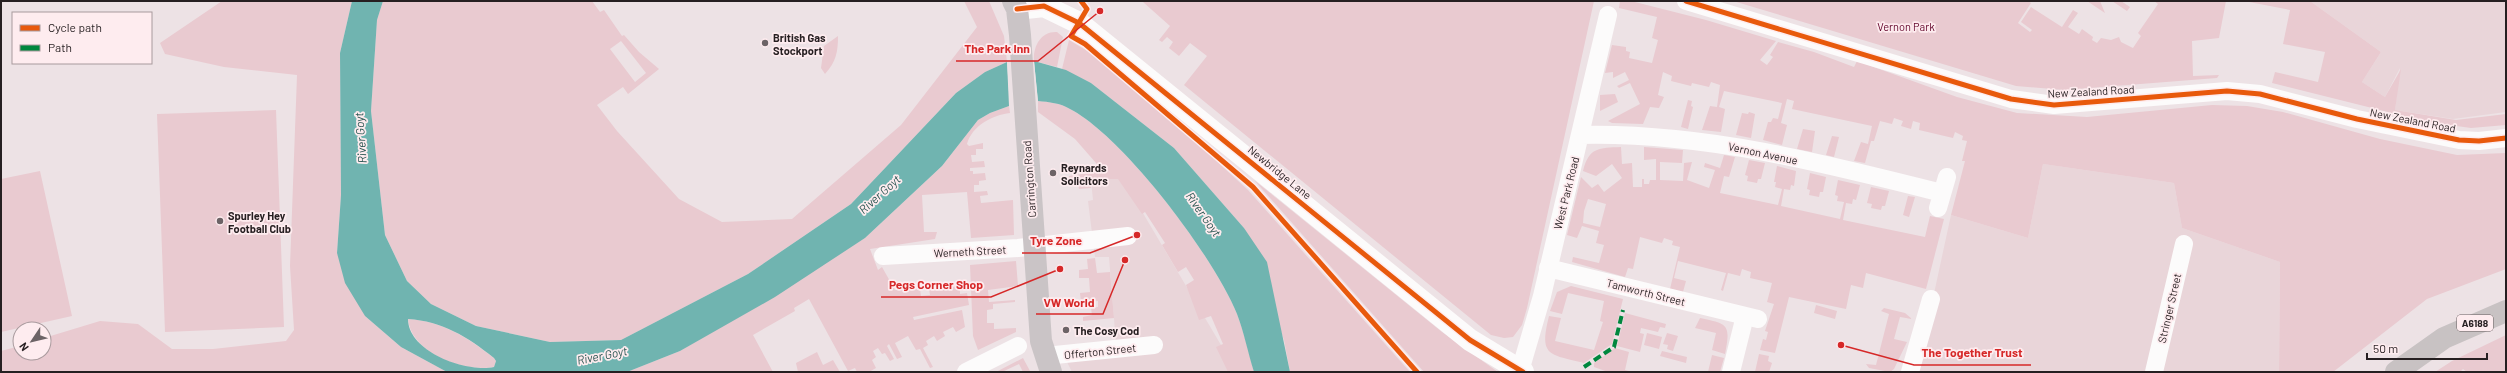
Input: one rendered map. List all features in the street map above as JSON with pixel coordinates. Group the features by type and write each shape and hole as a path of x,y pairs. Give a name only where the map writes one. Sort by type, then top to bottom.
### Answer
{"main road":[{"name":"Carrington Road","path":"1015,5 1021,59 1041,341 1048,364"},
{"name":"A6188","path":"2396,372 2418,354 2444,338 2506,311"}],"street":[{"name":"New Zealand Road","path":"1686,1 2011,99 2054,105 2227,91 2260,94 2357,119 2459,140 2479,141 2506,138"},
{"name":"Newbridge Lane","path":"1015,5 1047,4 1079,23 1470,340 1522,371"},
{"name":"West Park Road","path":"1522,371 1608,15"},
{"name":"Vernon Avenue","path":"1580,135 1634,135 1719,143 1942,193"},
{"name":"Werneth Street","path":"883,256 1034,245 1128,236"},
{"name":"Stringer Street","path":"2154,372 2184,244"},
{"name":"Tamworth Street","path":"1548,268 1751,317 1731,372"},
{"path":"1910,372 1931,299"},
{"name":"Offerton Street","path":"1048,364 1154,345"},
{"path":"966,372 1018,346"}],"shaded area":[{"path":"2310,1 2506,1 2506,112 2453,119 2395,110 2400,68 2385,97 2362,82 2381,52"},
{"path":"2043,164 2174,183 2182,228 2280,262 2279,372 1917,372 1951,215 2028,238"},
{"path":"1119,177 1134,198 1237,372 1072,372 1067,362 1117,356 1109,257 1095,257 1088,201 1093,200 1091,180"}],"green space":[{"path":"222,1 352,1 340,53 341,195 337,253 365,316 401,347 447,372 1,372 1,351 12,348 12,361 52,361 52,336 100,321 138,324 172,349 213,349 286,341 294,330 290,266 297,75 224,67 165,54 160,43"},
{"path":"383,1 592,1 600,12 604,10 622,36 624,35 639,52 659,69 628,94 623,87 597,105 617,131 679,199 722,222 792,219 901,125 977,27 964,1 989,1 1004,36 1007,62 985,72 956,93 851,204 748,274 621,340 550,342 476,326 431,304 407,281 385,235 371,111 377,20","holes":["621,41 646,73 635,82 610,49"]},
{"path":"1594,1 1527,308 1522,325 1513,337 1504,338 1491,335 1184,85 1207,56 1190,43 1179,56 1169,48 1173,42 1167,37 1162,42 1159,40 1170,26 1143,2"},
{"path":"1620,1 1631,1 1706,20 1776,41 1760,60 1767,65 1773,57 1770,55 1778,42 1814,52 1854,67 1857,61 1957,97 2017,113 2087,117 2212,105 2247,106 2283,112 2380,139 2457,155 2506,153 2506,269 2427,299 2333,372 2279,372 2280,262 2182,228 2174,183 2043,164 2028,238 1951,215 1965,161 1962,161 1967,141 1962,140 1963,136 1955,132 1953,138 1919,130 1920,123 1913,121 1911,129 1901,126 1903,121 1894,118 1892,124 1880,121 1874,141 1871,141 1865,163 1854,161 1861,142 1868,144 1872,126 1792,109 1794,101 1787,99 1781,123 1787,125 1782,145 1763,140 1768,122 1771,122 1773,118 1778,119 1782,103 1724,91 1719,107 1725,109 1721,132 1702,130 1710,106 1717,107 1720,85 1711,82 1709,87 1692,83 1691,86 1671,81 1672,76 1663,72 1658,95 1664,97 1659,108 1650,107 1643,124 1612,123 1608,121 1640,104 1630,83 1619,88 1617,86 1629,80 1625,72 1613,78 1613,72 1605,73 1612,45 1626,47 1626,51 1630,52 1629,58 1652,63 1658,40 1652,38 1657,17 1619,8"},
{"name":"Vernon Park","path":"1733,1 2028,1 2031,3 2018,23 2030,32 2032,30 2021,22 2031,7 2062,27 2073,10 2078,13 2068,27 2079,34 2082,29 2093,37 2092,40 2097,43 2101,38 2111,40 2119,37 2121,42 2133,48 2141,36 2138,33 2158,4 2154,1 2226,1 2219,38 2192,41 2193,76 2219,75 2217,78 2064,90 2016,86"},
{"path":"2087,1 2100,1 2105,13"},
{"path":"2112,1 2121,1 2130,7 2127,11"},
{"path":"2244,1 2310,1 2381,52 2362,82 2385,97 2401,69 2395,110 2456,120 2506,114 2506,125 2471,128 2428,122 2272,83 2275,72 2318,82 2325,52 2283,44 2290,10"},
{"path":"1051,32 1057,32 1063,37 1057,67 1034,61 1035,50 1039,40"},
{"path":"838,36 836,56 832,65 825,74 821,68 824,46"},
{"path":"1069,40 1089,52 1199,145 1248,190 1410,372 1290,372 1284,340 1244,228 1174,148 1091,83 1062,69"},
{"path":"1615,94 1618,102 1600,111 1600,95"},
{"path":"1688,100 1692,101 1691,106 1693,107 1688,129 1681,127"},
{"path":"1038,101 1062,105 1092,124 1116,145 1141,171 1165,201 1209,262 1225,290 1240,321 1254,372 1228,372 1216,347 1223,344 1211,316 1199,320 1186,285 1194,280 1186,267 1178,272 1162,245 1165,243 1145,212 1142,214 1118,179 1090,179 1091,188 1079,189 1078,185 1072,185 1072,181 1069,181 1069,176 1103,171 1075,139 1038,112"},
{"path":"1009,106 1010,113 996,116 984,122 973,132 967,144 969,146 983,143 983,149 976,149 976,155 971,155 972,162 984,161 985,167 970,168 970,171 973,171 973,174 985,173 986,180 979,181 979,185 974,185 974,192 987,191 988,195 980,196 981,203 1013,200 1014,235 971,238 967,192 922,195 924,232 937,232 935,239 870,249 878,270 882,267 895,290 920,289 921,296 930,295 929,289 960,286 960,294 967,293 969,305 913,317 914,320 962,310 965,327 956,332 953,327 943,332 945,336 937,341 934,336 926,341 928,345 923,348 933,367 930,368 920,349 916,350 908,336 895,343 902,357 897,359 889,344 887,346 894,359 890,361 885,353 882,354 878,348 873,351 876,357 872,360 876,368 869,372 857,372 855,368 848,371 809,299 794,308 795,311 753,335 773,372 627,372 680,351 865,238 942,166 978,120 990,113"},
{"name":"Spurley Hey Football Club","path":"276,110 284,327 165,332 157,114"},
{"path":"1749,112 1755,114 1751,138 1736,135 1742,113 1748,114"},
{"path":"1803,129 1815,131 1812,152 1797,149"},
{"path":"1832,136 1839,137 1834,157 1826,155"},
{"path":"1621,147 1622,164 1632,163 1633,187 1642,187 1642,179 1644,179 1644,184 1649,184 1650,180 1656,180 1656,159 1644,160 1644,147 1683,150 1682,163 1660,162 1660,180 1683,181 1684,163 1692,162 1687,180 1709,188 1715,170 1704,167 1705,163 1720,168 1724,155 1735,157 1729,177 1724,176 1720,193 1778,205 1782,189 1775,187 1776,182 1774,182 1777,166 1796,171 1794,186 1791,185 1790,190 1784,189 1781,206 1840,219 1844,202 1837,201 1838,196 1835,195 1838,180 1860,185 1856,200 1853,199 1852,204 1846,203 1843,220 1925,237 1930,216 1944,219 1926,289 1866,273 1863,288 1851,285 1846,309 1789,297 1775,353 1760,350 1763,339 1766,340 1768,332 1765,331 1774,304 1767,302 1772,283 1750,278 1751,272 1742,269 1740,276 1728,273 1723,291 1721,290 1726,273 1678,261 1674,278 1686,281 1683,292 1670,289 1680,247 1672,245 1673,241 1664,238 1662,243 1640,237 1633,269 1628,268 1625,277 1572,262 1573,257 1599,263 1604,245 1596,243 1599,231 1582,226 1577,238 1567,235 1581,177 1592,188 1598,184 1604,192 1622,178 1612,164 1596,176 1583,171 1588,157 1592,153 1596,150","holes":["1588,199 1606,204 1600,227 1583,223 1584,211"]},
{"path":"1749,160 1765,163 1761,179 1758,179 1757,183 1747,181 1748,176 1745,175"},
{"path":"40,171 72,316 50,321 12,321 12,330 1,332 1,179"},
{"path":"1810,173 1826,177 1823,192 1820,192 1819,197 1809,195 1810,190 1807,189"},
{"path":"1254,180 1442,332 1498,372 1424,372"},
{"path":"1871,187 1889,191 1885,206 1882,206 1881,210 1871,208 1872,204 1867,203"},
{"path":"1908,196 1915,197 1909,217 1903,215"},
{"path":"1095,258 1097,273 1110,272 1114,318 1083,321 1083,317 1092,315 1091,308 1098,307 1098,301 1081,302 1080,293 1090,292 1089,278 1079,278 1079,270 1088,269 1087,259"},
{"path":"1016,261 1018,286 988,290 989,302 1015,300 1015,302 993,304 993,309 987,310 987,323 994,323 994,329 1016,328 1016,332 978,350 973,336 970,265"},
{"path":"1571,286 1623,299 1612,344 1584,363 1554,355 1546,346 1546,329 1549,316 1561,318 1555,341 1594,350 1603,322 1600,321 1604,301 1568,293 1562,314 1550,311 1557,292"},
{"path":"1816,305 1837,311 1835,319 1814,313"},
{"path":"1884,308 1905,313 1912,319 1900,317 1894,339 1907,342 1894,369 1890,372 1869,368 1866,364 1876,365 1889,314 1881,311"},
{"path":"1625,313 1666,324 1665,328 1660,327 1658,332 1641,328 1640,333 1644,334 1640,352 1617,346"},
{"path":"1700,318 1717,322 1725,327 1728,337 1725,354 1712,350 1716,333 1695,328"},
{"path":"408,319 432,323 454,331 474,343 494,358 496,361 494,367 468,367 441,358 418,342 411,331"},
{"path":"1647,333 1662,337 1659,349 1644,345"},
{"path":"1667,333 1678,336 1673,351 1667,349 1668,345 1663,344"},
{"path":"2506,335 2506,372 2467,372 2463,369 2460,372 2435,372 2452,361"},
{"path":"1615,348 1629,352 1625,370 1633,372 1608,372 1594,367 1594,363"},
{"path":"1662,351 1687,357 1686,363 1660,356"},
{"path":"817,352 823,365 833,360 840,372 798,372 796,363"},
{"path":"1759,354 1769,356 1768,361 1772,363 1769,372 1755,372"},
{"path":"1712,355 1724,358 1720,372 1708,372"},
{"path":"1023,358 1030,371 1023,372 1019,364 1002,372 996,372"}],"water":[{"name":"River Goyt","path":"352,1 383,1 377,20 371,111 385,235 407,281 431,304 476,326 550,342 621,340 748,274 851,204 956,93 985,72 1007,62 1009,106 990,113 978,120 942,166 865,238 775,297 680,351 627,372 447,372 401,347 365,316 345,283 337,253 341,195 340,53","holes":["408,319 420,320 454,331 474,343 494,358 496,361 494,367 469,367 441,358 428,350 418,341 411,331"]},
{"name":"River Goyt","path":"1034,61 1066,70 1091,83 1174,148 1244,228 1267,262 1290,372 1254,372 1237,314 1209,262 1188,231 1141,171 1116,145 1092,124 1062,105 1038,101"}],"pier":[{"path":"1007,60 1009,62 1011,98 1010,108"},
{"path":"1032,61 1034,61 1038,103 1036,101"}],"marked path":[{"path":"1584,367 1614,347 1623,310"}],"cycle path":[{"path":"1081,1 1087,9 1071,36 1085,44 1253,187 1417,372"},
{"path":"1686,1 2011,99 2054,105 2227,91 2260,94 2357,119 2459,140 2479,141 2506,138"},
{"path":"1017,9 1044,6 1079,23 1470,340 1523,372"}],"place":[{"name":"The Park Inn","path":"1100,11"},
{"name":"British Gas Stockport","path":"765,43"},
{"name":"Reynards Solicitors","path":"1053,173"},
{"name":"Spurley Hey Football Club","path":"220,221"},
{"name":"Tyre Zone","path":"1137,235"},
{"name":"VW World","path":"1125,260"},
{"name":"Pegs Corner Shop","path":"1060,269"},
{"name":"The Cosy Cod","path":"1066,330"},
{"name":"The Together Trust","path":"1841,345"}]}
